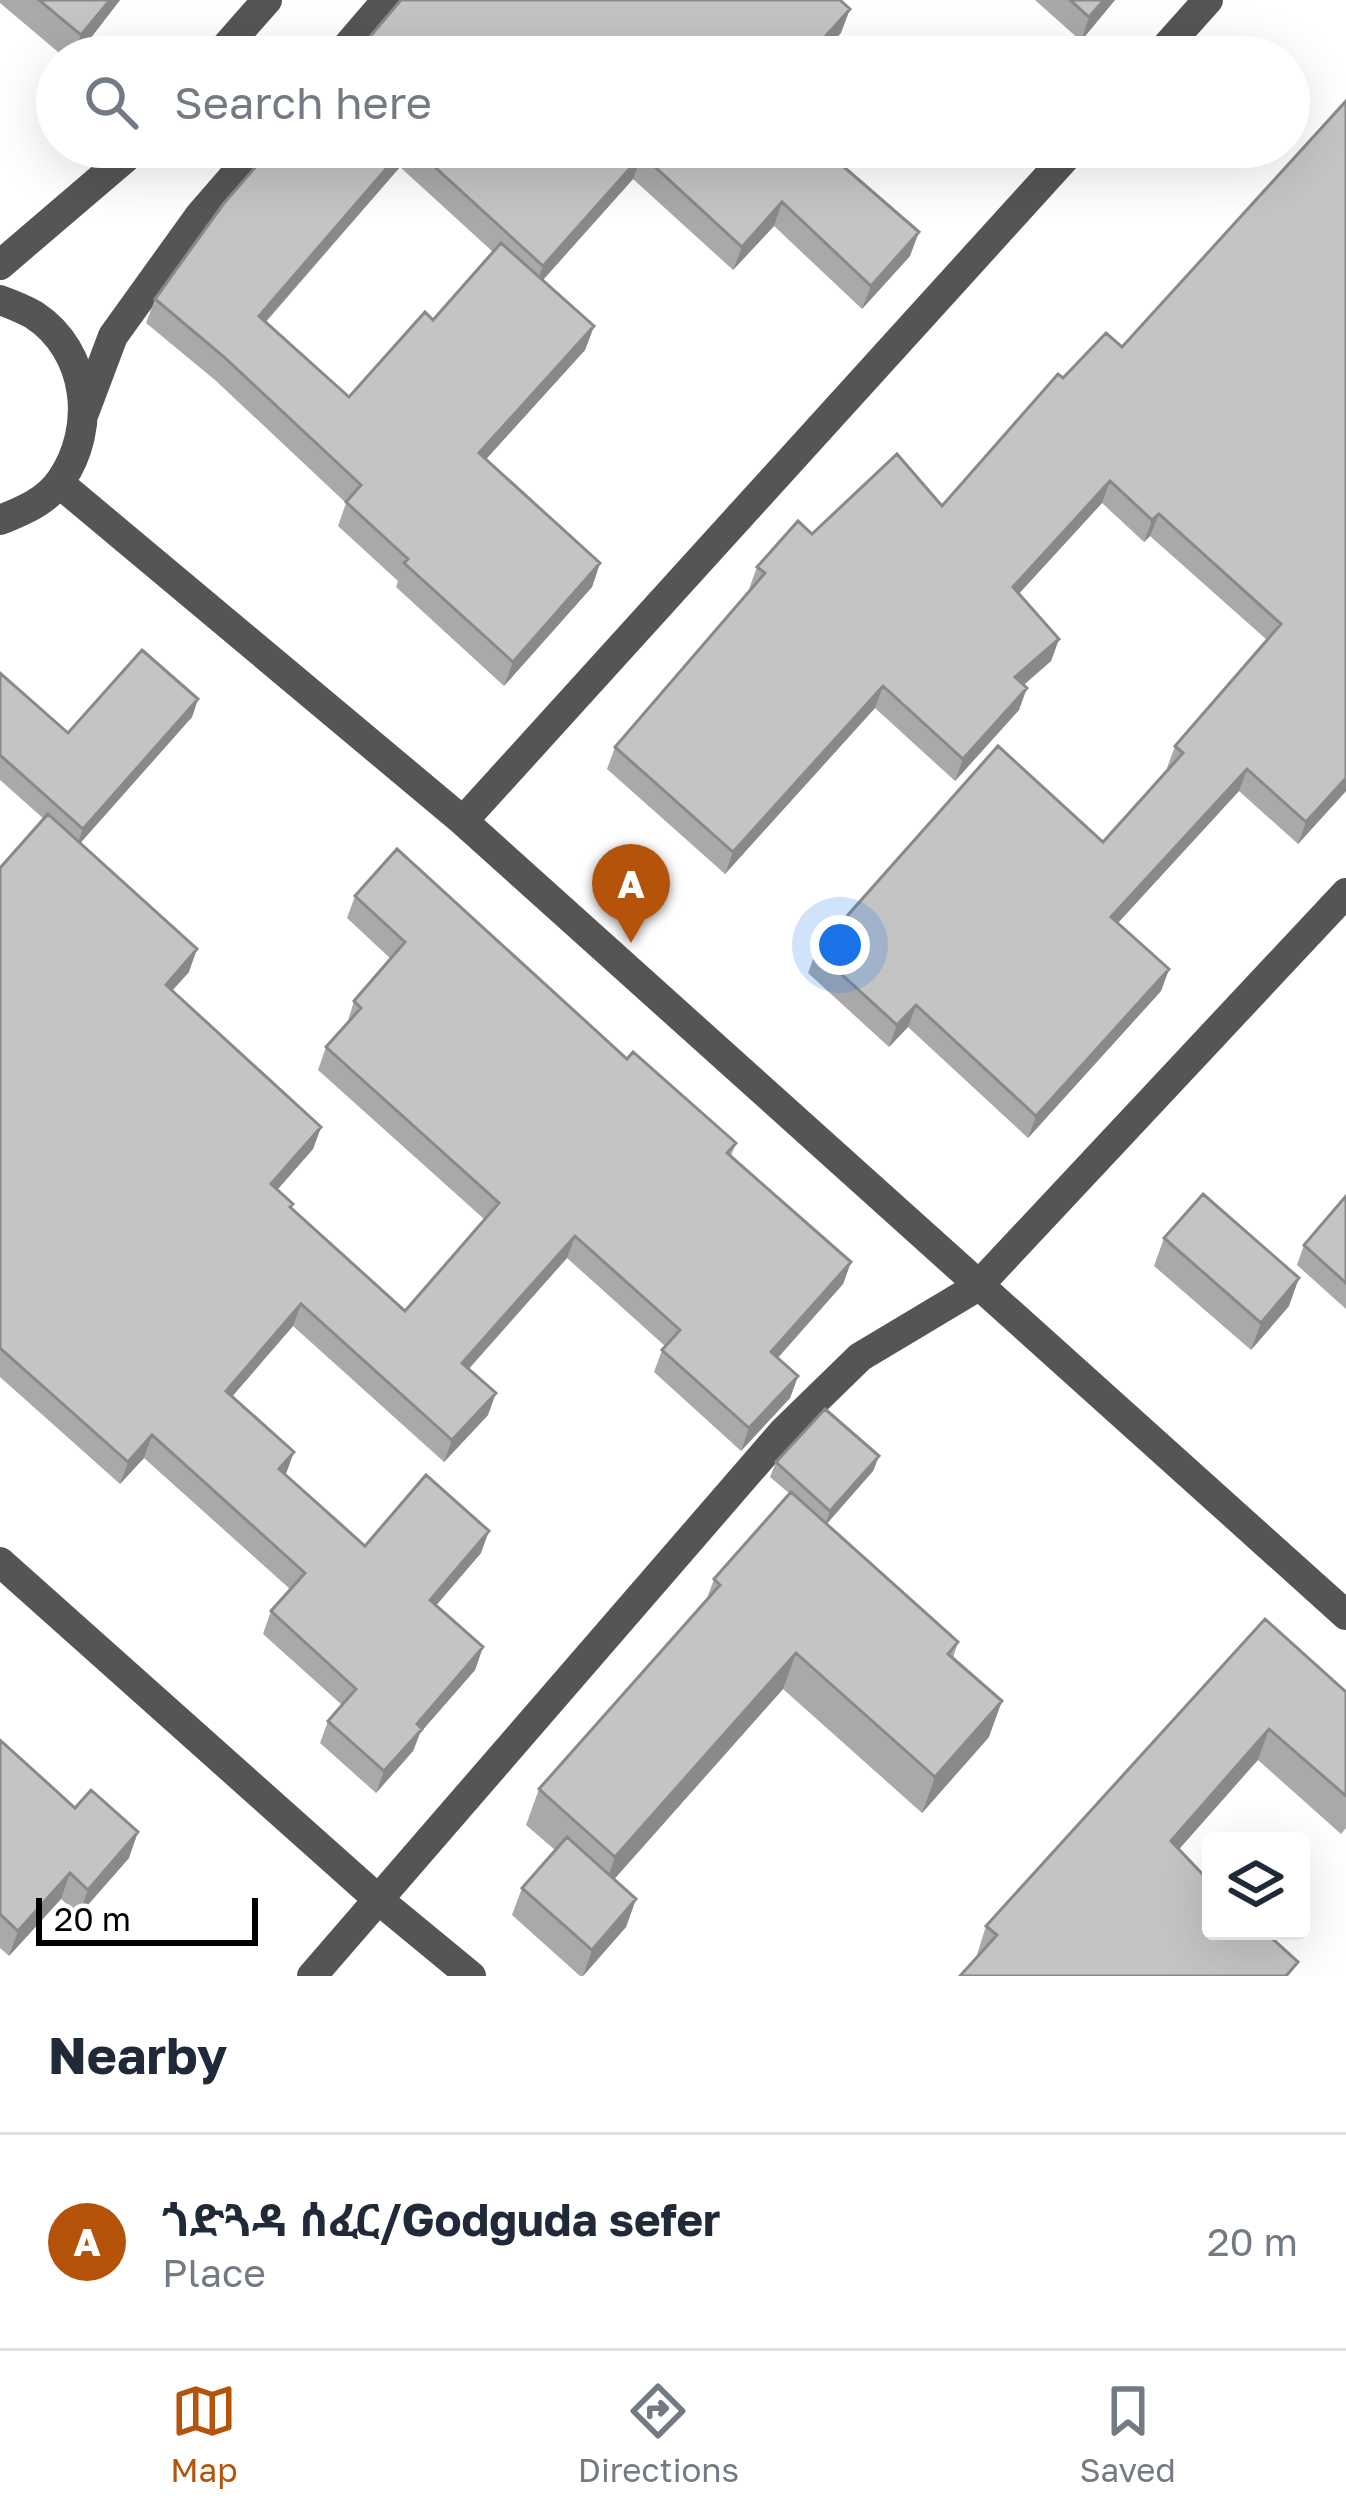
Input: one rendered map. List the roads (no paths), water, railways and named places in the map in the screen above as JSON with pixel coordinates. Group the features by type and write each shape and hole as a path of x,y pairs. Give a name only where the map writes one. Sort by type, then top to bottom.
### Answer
{"street":[{"path":"235,36 267,0"},
{"path":"356,36 387,0"},
{"path":"1176,36 1208,0"},
{"path":"0,265 113,168"},
{"path":"0,520 30,508 59,483 78,450 84,413 113,336 200,215 241,168"},
{"path":"463,821 1056,168"},
{"path":"0,299 35,316 62,342 80,375 84,413"},
{"path":"59,483 463,821 1346,1615"},
{"path":"312,1976 783,1432 860,1357 977,1287 1346,893"},
{"path":"0,1562 380,1901 471,1976"}],"place":[{"name":"ጎድጓዳ ሰፈር/Godguda sefer","path":"631,943"}]}
